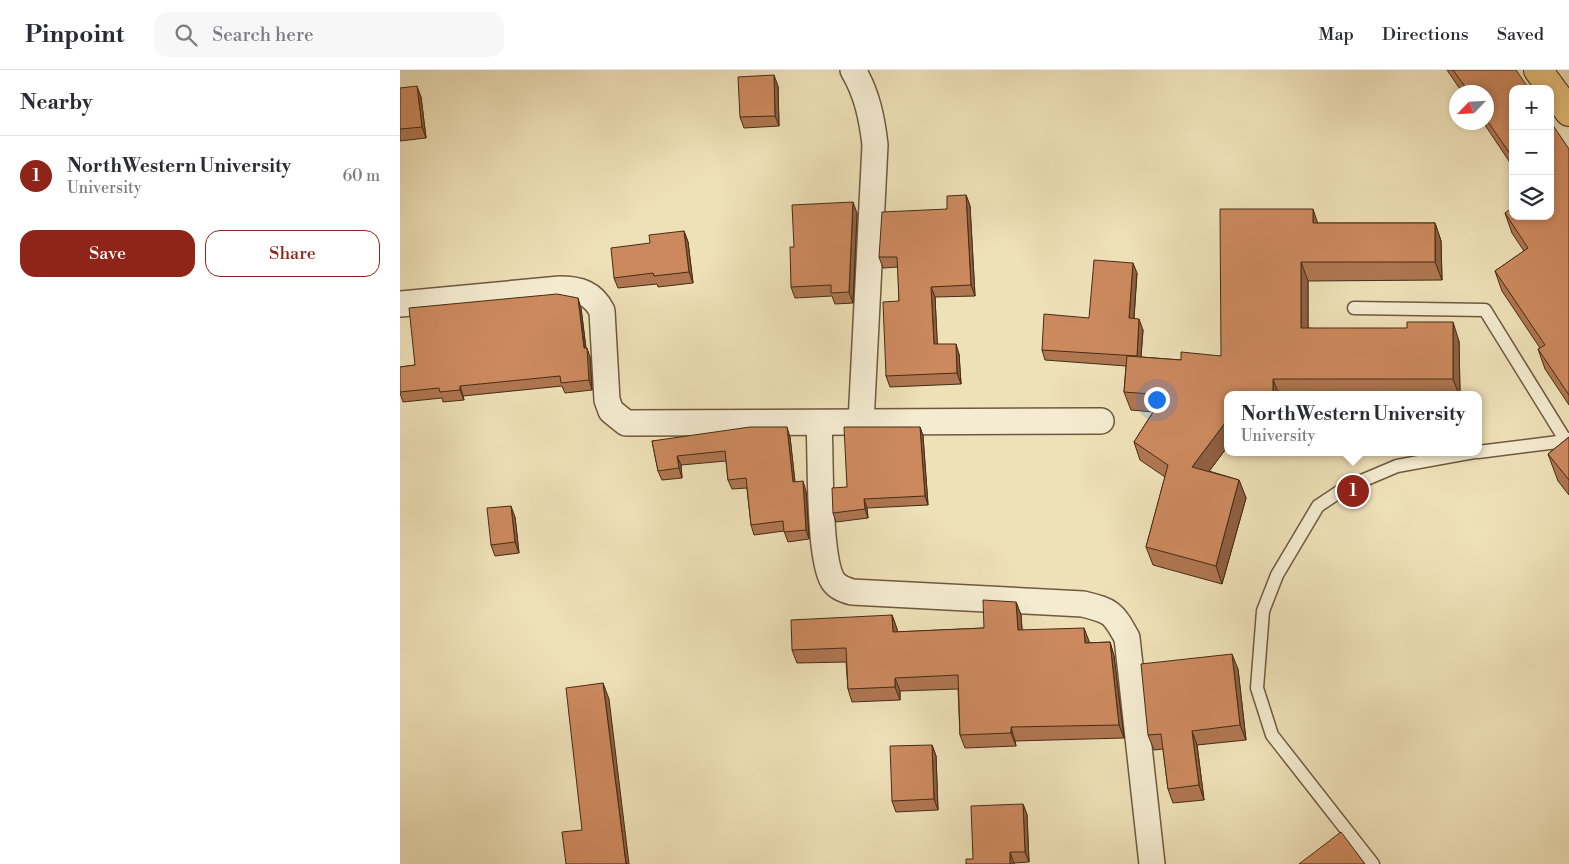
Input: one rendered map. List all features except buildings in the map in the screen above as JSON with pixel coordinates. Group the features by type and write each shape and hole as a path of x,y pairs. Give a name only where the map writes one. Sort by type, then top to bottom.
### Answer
{"main road":[{"path":"1538,70 1569,112"}],"street":[{"path":"853,70 862,86 871,111 875,146 861,423"},
{"path":"400,304 574,289 588,294 598,302 602,312 607,400 612,411 626,423 1101,421"},
{"path":"819,423 824,553 833,580 840,588 852,592 1083,604 1108,610 1118,622 1127,638 1152,864"}],"lane":[{"path":"1354,308 1485,310 1568,440 1482,451"},
{"path":"1373,864 1272,735 1257,688 1263,611 1277,575 1318,506 1345,488 1398,466 1452,456"}],"place":[{"name":"NorthWestern University","path":"1353,491"}]}
